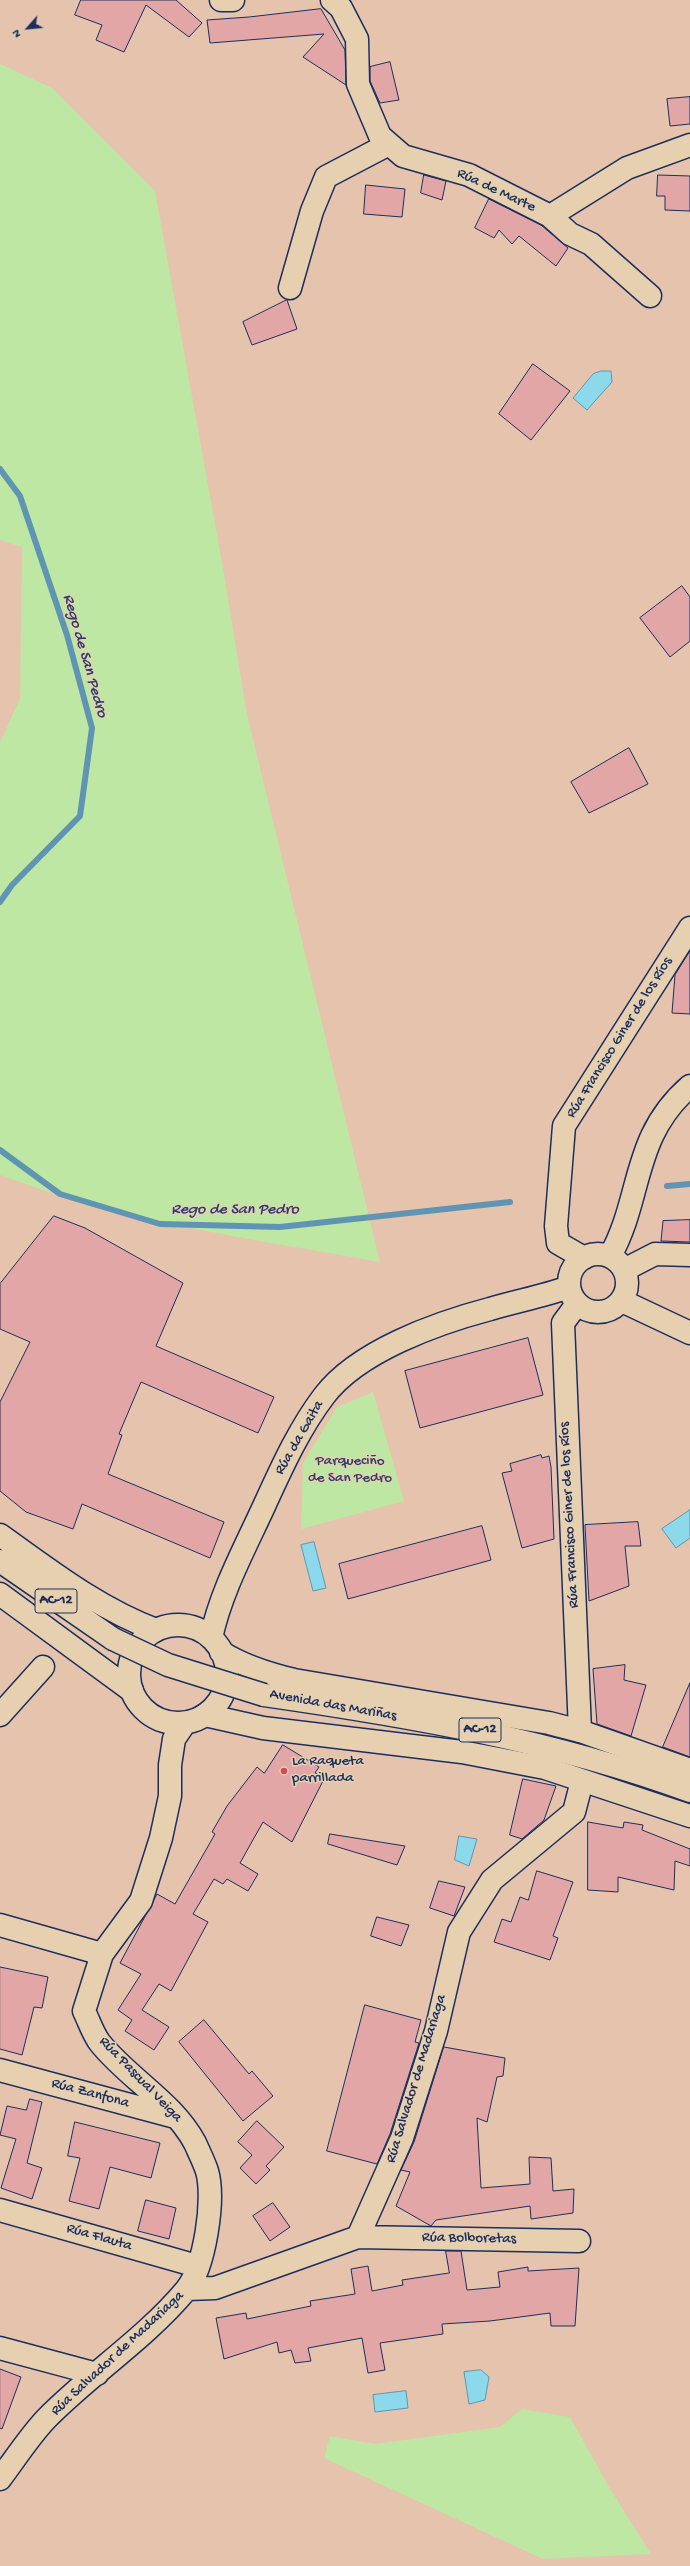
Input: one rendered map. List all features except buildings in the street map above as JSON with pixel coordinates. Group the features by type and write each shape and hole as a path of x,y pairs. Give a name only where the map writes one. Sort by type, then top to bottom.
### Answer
{"main road":[{"path":"221,0 233,0"},
{"name":"Rúa de Marte","path":"336,4 356,39 358,84 380,136 403,156 469,175 550,216 627,168 690,145"},
{"path":"290,288 312,211 326,177 389,144"},
{"path":"550,216 570,234 591,244 650,296"},
{"name":"Rúa Francisco Giner de los Ríos","path":"584,1258 558,1242 556,1226 564,1126 690,928"},
{"path":"690,1086 656,1128 638,1170 619,1240 617,1263 627,1286 622,1301 614,1308 605,1312 590,1311 573,1296 572,1270 584,1258 601,1254 617,1263 655,1254 690,1255"},
{"name":"Rúa Francisco Giner de los Ríos","path":"573,1296 563,1324 580,1731"},
{"name":"Rúa da Gaita","path":"216,1645 222,1596 306,1422 325,1394 344,1375 372,1356 441,1325 489,1309 573,1296"},
{"path":"622,1301 690,1334"},
{"path":"0,1535 66,1582 131,1621 156,1630"},
{"name":"Avenida das Mariñas","path":"0,1561 113,1638 168,1665 264,1695 483,1731 528,1741 598,1760 690,1791"},
{"path":"0,1594 132,1691"},
{"name":"Rúa da Gaita","path":"182,1625 196,1618 222,1596"},
{"path":"216,1645 226,1665 226,1680 223,1693 216,1705 205,1715 185,1723 162,1721 152,1716 140,1705 132,1691 129,1670 135,1649 144,1638 156,1630 169,1626 182,1625 192,1627 216,1645 232,1659 271,1674 294,1680 549,1723 580,1731 690,1770"},
{"path":"0,1715 43,1667"},
{"path":"205,1715 263,1728 462,1752 545,1768 690,1816"},
{"name":"Rúa Pascual Veiga","path":"152,1716 170,1765"},
{"name":"Rúa Pascual Veiga","path":"185,1723 174,1739 170,1765 170,1796 161,1838 141,1901 102,1954 84,2011 100,2042 137,2081 180,2119 195,2143 207,2171 210,2198 208,2225 197,2266 187,2289"},
{"name":"Rúa Salvador de Madariaga","path":"0,2479 46,2420 149,2327 187,2289 215,2288 358,2237 402,2138 436,2031 459,1932 492,1880 574,1812 582,1781"},
{"path":"0,1925 102,1954"},
{"name":"Rúa Zanfona","path":"0,2070 180,2119"},
{"name":"Rúa Flauta","path":"0,2210 197,2266"},
{"name":"Rúa Bolboretas","path":"358,2237 579,2241"},
{"path":"0,2348 97,2374"}],"green space":[{"path":"0,64 52,88 155,191 225,579 246,710 380,1262 140,1217 46,1191 0,1175 0,742 20,699 22,547 0,540"},
{"name":"Parqueciño de San Pedro","path":"373,1392 404,1501 301,1529 303,1463 337,1407"},
{"path":"522,2409 570,2417 609,2487 651,2554 543,2559 324,2458 330,2436 375,2444 500,2427"}],"water":[{"path":"601,371 611,371 612,382 587,410 573,398 593,374"},
{"path":"690,1510 690,1538 676,1548 662,1529"},
{"path":"314,1542 326,1588 313,1591 301,1545"},
{"path":"459,1836 477,1839 469,1866 455,1860"},
{"path":"481,2370 489,2377 485,2400 469,2404 464,2372"},
{"path":"406,2391 408,2408 375,2412 373,2395"}],"waterway":[{"name":"Rego de San Pedro","path":"0,469 20,496 67,635 92,728 80,816 12,885 0,902"},
{"name":"Rego de San Pedro","path":"0,1150 60,1194 160,1224 280,1227 510,1202"},
{"name":"Rego de San Pedro","path":"667,1186 690,1184"}],"place":[{"name":"La Raqueta parrillada","path":"284,1771"}]}
